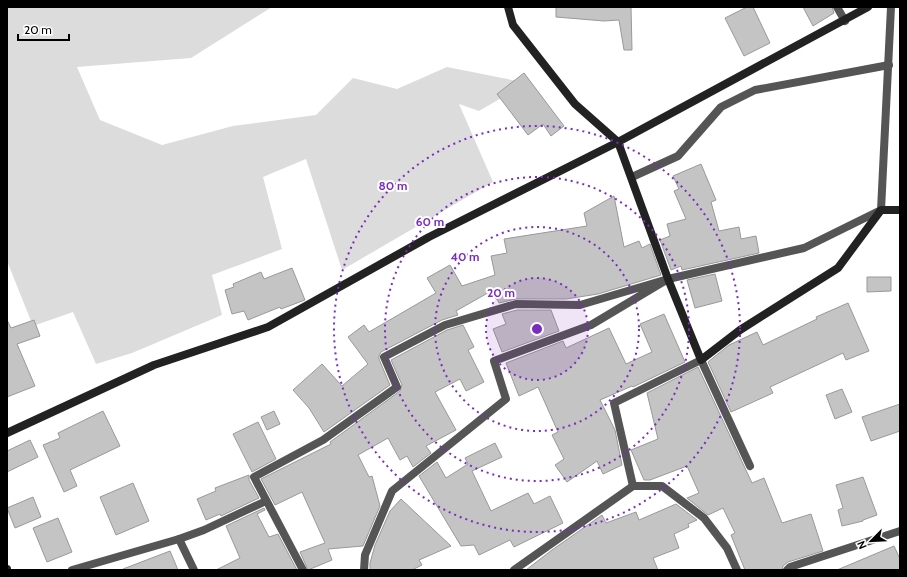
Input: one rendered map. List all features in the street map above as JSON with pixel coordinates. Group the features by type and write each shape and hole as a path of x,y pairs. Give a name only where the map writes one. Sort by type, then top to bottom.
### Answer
{"street":[{"path":"508,7 513,25 575,104 618,142 668,279 701,360 750,466"},
{"path":"837,7 845,21"},
{"path":"7,433 154,365 268,327 429,237 618,142 845,21 868,7"},
{"path":"633,486 614,403 701,360 740,330 838,268 881,210 891,7"},
{"path":"632,177 678,156 721,107 755,90 889,65"},
{"path":"303,570 254,477 324,440 397,387 384,357 446,325 516,304 580,306 668,279 804,248 881,210 900,210"},
{"path":"364,570 366,555 392,491 506,399 494,361 592,325 668,279"},
{"path":"514,570 633,486 662,486 704,518 727,548 737,570"},
{"path":"72,570 179,539 204,530 266,500"},
{"path":"787,570 790,567 900,531"},
{"path":"179,539 194,570"}],"shaded area":[{"path":"7,7 272,7 191,58 77,67 100,120 162,145 233,126 316,115 353,78 397,89 447,67 527,83 479,111 459,104 493,182 342,270 306,159 263,177 282,249 212,275 222,315 132,353 96,364 73,312 33,326 7,261"}],"building":[{"path":"556,7 631,7 632,50 624,50 619,20 604,21 556,17"},
{"path":"747,7 753,7 770,43 744,56 725,18"},
{"path":"803,7 832,7 834,13 813,26"},
{"path":"524,73 564,126 551,136 543,124 528,135 497,94"},
{"path":"701,164 716,200 711,202 719,231 739,227 741,239 756,236 759,253 682,270 681,266 671,270 660,240 670,236 667,224 686,219 674,191 679,189 673,176"},
{"path":"614,196 624,247 639,241 642,248 650,244 661,275 598,294 566,299 516,299 499,303 493,290 456,311 458,315 442,320 381,352 379,359 390,385 324,432 309,408 293,390 322,364 342,386 368,364 348,337 364,325 369,332 436,293 427,278 450,265 462,286 495,275 491,256 507,253 504,239 587,226 584,213"},
{"path":"292,268 305,300 281,309 280,307 248,320 244,311 232,314 225,290 234,287 233,284 261,272 264,279"},
{"path":"715,274 722,301 695,308 687,280"},
{"path":"867,277 891,277 891,291 867,292"},
{"path":"848,303 869,351 846,360 843,353 770,387 773,393 731,412 708,362 729,345 757,332 763,345 817,319 816,317"},
{"path":"517,310 551,310 559,331 502,352 493,329 506,324 502,314"},
{"path":"664,314 685,362 633,387 632,386 600,400 615,430 622,465 603,474 597,461 567,482 555,465 564,459 552,435 558,432 538,387 519,396 506,363 563,341 566,348 609,328 626,364 652,352 640,324"},
{"path":"7,320 11,328 34,320 40,336 17,344 35,386 7,397"},
{"path":"463,325 474,347 468,350 484,382 466,391 460,379 435,392 456,430 426,446 431,453 413,467 407,456 400,460 388,438 358,455 369,477 372,476 380,506 363,546 328,549 332,560 308,570 300,552 325,543 302,492 275,505 261,479 331,444 330,442 400,391 402,385 391,360 447,330"},
{"path":"698,367 752,483 764,478 782,523 811,514 823,551 788,562 783,566 782,570 745,570 731,535 735,533 723,508 708,515 687,498 699,493 687,466 650,480 644,480 631,450 658,439 647,393"},
{"path":"842,389 852,412 835,419 826,395"},
{"path":"900,404 900,431 871,441 862,417"},
{"path":"103,411 120,446 70,470 77,486 64,492 43,445 60,438 58,433"},
{"path":"274,411 280,424 267,430 261,417"},
{"path":"258,422 276,459 252,472 233,434"},
{"path":"30,440 38,457 7,472 7,451"},
{"path":"495,443 502,457 472,471 491,511 528,493 534,504 550,496 563,523 514,547 510,540 479,555 474,545 461,546 419,476 437,462 446,478 468,464 465,458"},
{"path":"249,475 249,480 259,498 221,516 220,514 206,520 197,499 216,491 215,488"},
{"path":"863,477 877,515 863,521 842,526 838,510 843,508 836,485"},
{"path":"133,483 149,521 116,535 100,497"},
{"path":"33,497 41,517 15,528 7,508"},
{"path":"401,499 451,546 419,560 422,565 412,570 370,570 370,563 375,545 390,511"},
{"path":"676,504 697,520 688,524 689,527 674,534 679,548 653,558 658,570 526,570 602,515 606,523 636,512 639,520"},
{"path":"264,508 265,510 257,514 269,537 278,534 297,570 216,570 240,558 226,526"},
{"path":"58,518 72,552 47,562 33,528"},
{"path":"894,546 900,559 900,570 837,570"},
{"path":"170,551 178,570 123,570 123,569"}]}
